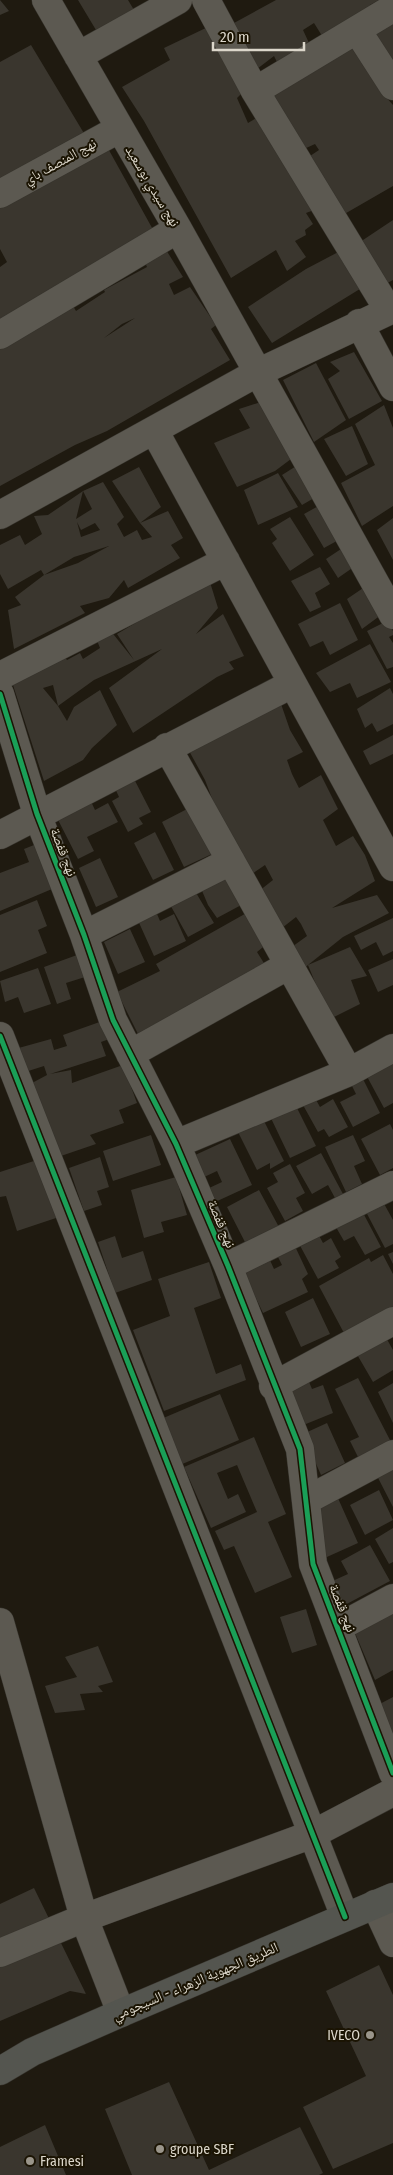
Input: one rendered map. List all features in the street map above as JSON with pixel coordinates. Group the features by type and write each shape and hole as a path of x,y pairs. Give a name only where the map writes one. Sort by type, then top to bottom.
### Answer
{"main road":[{"name":"الطريق الجهوية الزهراء - السيجومي","path":"0,2070 32,2052 384,1901"}],"street":[{"name":"نهج سيدي بوسعيد","path":"46,0 178,228 257,373 389,599"},
{"path":"78,56 178,0"},
{"path":"0,515 257,373 391,310 255,91 206,0"},
{"path":"255,91 393,8"},
{"path":"358,30 393,86"},
{"name":"نهج المنصف باي","path":"0,194 119,129"},
{"path":"0,335 178,228"},
{"path":"359,324 393,387"},
{"path":"154,430 393,867"},
{"path":"0,676 226,561"},
{"path":"0,835 37,814 292,684"},
{"name":"نهج قفصة","path":"0,694 37,814 84,936 113,1020 176,1144 228,1266 273,1386 300,1449 313,1564 393,1773"},
{"path":"167,747 348,1072"},
{"path":"84,936 231,861"},
{"path":"130,1054 289,965"},
{"path":"0,1036 345,1917"},
{"path":"176,1144 348,1072 393,1048"},
{"path":"228,1266 393,1185"},
{"path":"273,1386 393,1321"},
{"path":"307,1500 393,1454"},
{"path":"339,1628 393,1598"},
{"path":"0,1622 84,1918 121,2013"},
{"path":"0,1953 84,1918 313,1834 393,1792"},
{"path":"384,1901 393,1943"}],"building":[{"path":"0,0 9,11 0,15"},
{"path":"78,0 128,0 134,10 99,35"},
{"path":"276,0 379,0 370,5 374,14 324,39 314,23 303,30 309,43 277,62 274,56 257,69 234,23"},
{"path":"393,17 393,65 374,30"},
{"path":"210,26 246,89 237,98 248,123 260,116 314,210 306,213 313,224 305,230 306,235 295,241 306,257 287,271 276,250 231,278 144,121 122,87 170,60 164,48"},
{"path":"359,36 386,97 393,105 393,186 341,216 307,158 319,150 315,144 304,149 266,86"},
{"path":"31,45 85,135 0,186 0,62"},
{"path":"105,143 156,235 0,323 0,267 7,262 0,249 0,197"},
{"path":"393,220 393,280 378,288 354,246"},
{"path":"163,245 183,277 169,284 174,295 190,287 216,325 211,329 230,360 107,431 75,445 0,486 0,339 69,299 76,311 105,292 104,290 147,267 142,256","holes":["135,318 104,338 122,324"]},
{"path":"344,249 368,284 272,343 248,307 306,269"},
{"path":"354,352 382,401 349,419 328,379 340,371 330,362"},
{"path":"316,363 346,420 314,442 283,380"},
{"path":"261,402 295,456 275,471 237,487 214,443 250,428 239,409"},
{"path":"384,405 393,428 393,506 362,526 341,483 375,465 355,424"},
{"path":"352,426 368,464 346,476 324,439"},
{"path":"301,463 321,494 302,505 282,475"},
{"path":"139,467 161,507 140,523 112,481"},
{"path":"278,473 298,507 258,525 244,490"},
{"path":"103,482 124,517 117,524 124,537 137,530 142,540 152,537 140,523 168,511 183,538 171,545 180,558 128,588 124,580 109,598 80,606 85,613 14,649 8,610 21,605 15,597 44,575 41,570 8,589 0,574 0,545 20,535 25,545 42,534 34,516 48,515 83,491","holes":["83,491 92,509 76,519","77,522 81,530 95,523 100,530 81,537","109,546 78,563 44,575 74,557"]},
{"path":"322,504 344,537 324,548 304,514"},
{"path":"290,517 314,555 290,571 272,543 277,539 270,529"},
{"path":"393,518 393,560 377,530"},
{"path":"347,545 358,564 338,578 326,559"},
{"path":"320,567 330,584 315,593 321,607 310,612 291,581"},
{"path":"209,579 218,608 196,634 223,614 244,656 229,662 234,669 217,677 133,733 109,688 162,649 94,680 58,706 67,721 74,707 100,690 117,725 92,748 83,760 44,781 12,682 61,652 67,660 80,653 83,659 100,648 96,638 110,630 134,660 117,634","holes":["53,685 58,706 43,688"]},
{"path":"369,584 385,612 362,629 347,599"},
{"path":"340,603 358,640 330,655 323,641 310,647 298,624"},
{"path":"387,621 393,631 393,635 389,637 393,643 393,667 387,669 367,631"},
{"path":"370,644 391,682 357,698 350,683 330,692 316,673"},
{"path":"390,688 393,694 393,724 377,732 372,723 365,728 357,709"},
{"path":"280,701 290,730 303,752 287,760 299,788 321,775 338,809 323,820 336,846 353,836 365,855 375,881 332,908 377,895 389,913 343,937 301,971 289,949 307,936 301,924 296,917 282,928 259,891 273,880 265,865 252,874 216,809 205,780 188,749"},
{"path":"393,735 393,754 370,765 363,751"},
{"path":"131,773 151,812 139,818 143,824 128,832 112,801 119,797 112,782"},
{"path":"88,795 95,810 108,803 118,822 87,837 94,851 78,859 54,812"},
{"path":"189,808 212,854 184,867 162,822"},
{"path":"155,832 174,870 153,880 134,843"},
{"path":"34,845 52,889 0,911 0,873 29,862 24,849"},
{"path":"100,858 118,897 96,907 79,868"},
{"path":"227,876 245,903 217,918 208,905 200,886"},
{"path":"192,886 214,923 188,937 168,901"},
{"path":"37,900 47,926 38,930 47,953 0,972 0,915"},
{"path":"154,907 160,921 174,914 186,941 154,956 136,916"},
{"path":"250,911 268,943 257,952 267,968 138,1034 117,992 160,971 156,964"},
{"path":"393,918 393,951 383,956 376,942 361,950 354,936"},
{"path":"130,929 145,962 118,974 104,942"},
{"path":"350,947 367,976 351,980 360,1004 330,1019 308,965"},
{"path":"77,955 85,977 66,983 71,999 57,1004 44,967"},
{"path":"393,959 393,985 378,992 368,970"},
{"path":"38,968 51,1004 24,1013 18,997 5,1002 0,981"},
{"path":"108,1019 115,1037 101,1042 106,1056 50,1074 71,1070 72,1083 123,1065 137,1103 119,1110 124,1123 90,1135 96,1144 58,1157 32,1083 47,1075 44,1066 22,1073 15,1049 51,1039 54,1050 67,1046 63,1035"},
{"path":"393,1057 393,1103 384,1108 364,1071"},
{"path":"360,1073 380,1113 353,1127 340,1102 356,1094 348,1078"},
{"path":"315,1098 320,1107 333,1099 348,1127 329,1137 324,1129 318,1132 303,1105"},
{"path":"294,1102 316,1146 290,1158 269,1114"},
{"path":"263,1119 284,1161 270,1169 270,1163 257,1170 238,1132"},
{"path":"390,1124 393,1130 393,1168 380,1175 361,1139"},
{"path":"151,1135 161,1165 113,1181 103,1151"},
{"path":"353,1135 365,1161 354,1166 362,1184 346,1192 325,1147"},
{"path":"230,1139 252,1185 213,1203 207,1189 222,1182 217,1171 202,1178 193,1156"},
{"path":"321,1153 343,1194 335,1198 328,1185 312,1194 296,1166"},
{"path":"100,1157 109,1187 97,1191 102,1205 84,1211 69,1168"},
{"path":"40,1159 59,1217 17,1231 6,1196 0,1197 0,1172"},
{"path":"290,1164 305,1193 296,1198 303,1211 285,1221 267,1188 278,1182 273,1173"},
{"path":"176,1177 187,1215 161,1222 164,1232 144,1238 131,1190"},
{"path":"259,1190 280,1229 247,1246 227,1207"},
{"path":"382,1200 393,1220 393,1244 385,1248 365,1210"},
{"path":"360,1207 381,1247 365,1255 354,1236 344,1241 333,1222"},
{"path":"316,1230 323,1243 331,1238 341,1257 335,1261 339,1268 318,1279 297,1240"},
{"path":"115,1236 122,1258 143,1251 152,1280 115,1293 98,1242"},
{"path":"293,1242 308,1274 302,1279 308,1292 263,1313 242,1269 268,1256 274,1269 282,1265 274,1249"},
{"path":"393,1252 393,1264 388,1254"},
{"path":"383,1255 393,1274 393,1312 345,1335 319,1286 369,1258 371,1262"},
{"path":"209,1262 221,1298 194,1308 216,1374 241,1364 246,1380 164,1411 133,1330 170,1316 158,1279"},
{"path":"313,1298 330,1334 301,1347 285,1312"},
{"path":"384,1334 393,1350 393,1370 373,1382 355,1351"},
{"path":"307,1377 312,1389 323,1385 333,1413 301,1426 286,1386"},
{"path":"358,1378 391,1442 359,1459 350,1441 359,1437 335,1389"},
{"path":"393,1383 393,1423 378,1392"},
{"path":"220,1394 239,1440 180,1465 161,1419"},
{"path":"327,1423 345,1463 321,1475 303,1434"},
{"path":"254,1437 286,1514 268,1522 292,1577 255,1593 234,1546 224,1550 215,1531 257,1512 237,1465 217,1473 228,1499 238,1494 246,1512 211,1528 184,1467"},
{"path":"393,1465 393,1507 376,1474"},
{"path":"379,1490 393,1520 365,1535 350,1505"},
{"path":"337,1496 358,1543 318,1561 314,1508"},
{"path":"393,1528 393,1562 389,1564 375,1539"},
{"path":"370,1545 390,1581 341,1607 328,1583 348,1574 341,1561"},
{"path":"306,1609 317,1645 292,1653 280,1617"},
{"path":"393,1609 393,1670 375,1680 355,1633"},
{"path":"98,1646 113,1682 98,1686 103,1692 80,1694 85,1710 55,1713 45,1686 77,1677 65,1657"},
{"path":"393,1697 393,1734 376,1706"},
{"path":"34,1888 86,1994 70,1991 0,2021 0,1904"},
{"name":"IVECO","path":"379,1965 393,1995 393,2143 333,2169 303,2107 366,2076 326,1991"},
{"name":"groupe SBF","path":"169,2082 209,2170 300,2127 323,2173 319,2175 132,2175 105,2109"},
{"name":"Framesi","path":"45,2125 66,2175 0,2175 0,2147"}],"cycle path":[{"path":"0,694 37,814 84,935 113,1020 176,1144 228,1266 300,1449 313,1564 393,1773"},
{"path":"0,1036 345,1917"}],"place":[{"name":"IVECO","path":"370,2035"},
{"name":"groupe SBF","path":"160,2149"},
{"name":"Framesi","path":"30,2161"}]}
